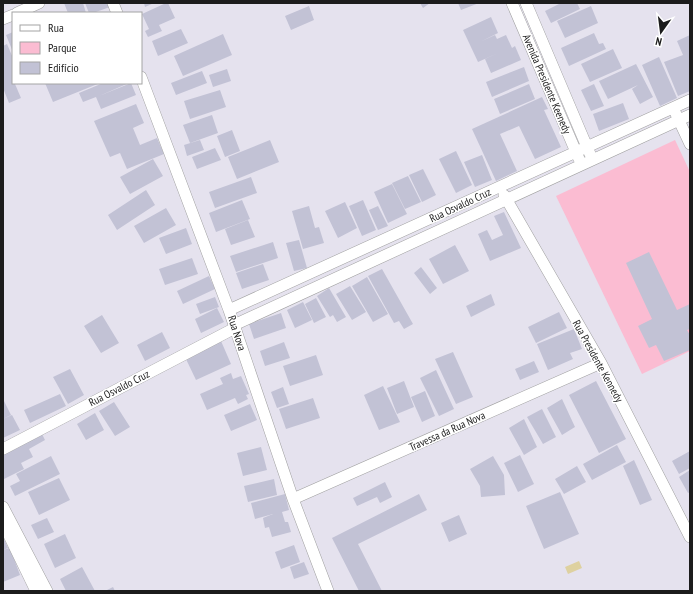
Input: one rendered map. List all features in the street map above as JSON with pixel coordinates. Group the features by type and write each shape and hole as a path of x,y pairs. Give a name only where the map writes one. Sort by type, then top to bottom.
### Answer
{"street":[{"path":"19,12 39,3"},
{"name":"Avenida Presidente Keenedy","path":"512,3 582,165"},
{"name":"Avenida Presidente Keenedy","path":"526,3 593,160"},
{"name":"Rua Nova","path":"142,80 229,310 294,499 328,591"},
{"name":"Rua Osvaldo Cruz","path":"229,310 690,100"},
{"path":"673,108 690,144"},
{"name":"Rua Osvaldo Cruz","path":"3,448 234,326 690,115"},
{"name":"Rua Presidente Kennedy","path":"499,187 601,363 690,538"},
{"name":"Travessa da Rua Nova","path":"294,499 601,363"},
{"path":"3,506 47,591"},
{"path":"3,523 36,591"}],"green space":[{"path":"675,140 690,172 690,351 642,374 556,196"}],"shaded area":[{"path":"579,561 582,568 568,574 565,567"}],"building":[{"path":"64,3 83,3 86,12 68,12"},
{"path":"85,3 108,3 110,7 96,12 89,12"},
{"path":"144,3 154,3 145,7"},
{"path":"168,3 175,18 159,25 162,31 148,37 145,31 149,29 142,14"},
{"path":"420,3 430,3 423,8"},
{"path":"458,3 479,3 461,10"},
{"path":"561,3 577,3 580,9 551,23 545,11"},
{"path":"309,6 314,20 291,30 285,16"},
{"path":"591,6 598,23 565,38 557,21"},
{"path":"491,17 498,33 482,41 495,35 497,39 506,35 512,48 515,46 521,60 491,73 485,59 498,53 478,62 463,30"},
{"path":"181,29 188,43 158,56 152,41"},
{"path":"12,32 12,50 6,35"},
{"path":"594,33 599,44 603,43 606,49 569,66 561,48"},
{"path":"223,34 232,55 183,76 174,56"},
{"path":"690,35 690,91 678,96 664,62 683,55 677,41"},
{"path":"7,44 12,56 12,84 15,84 21,98 9,103 3,88 3,46"},
{"path":"613,49 622,68 590,82 581,64"},
{"path":"659,57 677,98 660,106 642,65"},
{"path":"636,64 653,97 640,104 632,89 638,85 608,99 599,81"},
{"path":"524,67 529,81 492,97 486,82"},
{"path":"227,69 231,81 213,87 209,75"},
{"path":"202,71 207,83 176,95 171,83"},
{"path":"45,84 98,84 53,102"},
{"path":"101,84 127,84 99,96 131,84 136,95 101,109 96,97 83,102 79,93"},
{"path":"529,84 535,99 500,114 494,99"},
{"path":"594,84 604,106 591,111 581,90"},
{"path":"220,90 226,107 190,119 184,101"},
{"path":"542,97 548,109 544,110 561,147 535,159 519,126 500,134 517,171 496,181 472,129"},
{"path":"623,103 629,119 599,131 593,114"},
{"path":"136,104 144,123 133,128 140,145 157,138 164,154 127,169 120,153 110,157 94,121"},
{"path":"212,115 218,133 190,143 183,125"},
{"path":"232,130 240,151 225,157 217,136"},
{"path":"200,140 204,150 187,156 184,145"},
{"path":"270,140 279,162 237,179 228,157"},
{"path":"215,148 221,160 197,169 192,157"},
{"path":"456,151 472,185 456,193 439,159"},
{"path":"482,155 492,180 475,187 464,162"},
{"path":"153,159 163,176 130,194 120,177"},
{"path":"423,169 436,195 422,202 409,175"},
{"path":"408,176 421,202 405,209 392,183"},
{"path":"251,177 257,193 215,208 209,192"},
{"path":"392,184 407,214 388,223 374,192"},
{"path":"146,190 155,205 117,230 108,215"},
{"path":"242,200 250,219 216,232 209,213"},
{"path":"363,200 376,230 362,236 349,206"},
{"path":"345,202 357,228 338,238 325,211"},
{"path":"309,206 315,228 319,227 324,243 303,249 292,211"},
{"path":"378,206 388,226 378,230 369,210"},
{"path":"166,208 176,225 144,243 134,226"},
{"path":"504,212 521,248 490,261 478,234 487,230 492,240 503,235 494,216"},
{"path":"248,220 255,237 231,245 225,229"},
{"path":"186,228 192,244 166,254 159,238"},
{"path":"299,240 307,268 294,271 286,243"},
{"path":"273,242 278,258 236,272 230,256"},
{"path":"455,245 469,271 443,284 429,259"},
{"path":"649,252 677,310 690,304 690,329 687,330 690,335 690,350 664,361 656,345 649,348 638,326 652,319 626,263"},
{"path":"192,258 198,274 165,285 159,269"},
{"path":"263,264 269,280 242,289 236,273"},
{"path":"421,267 437,288 430,294 414,273"},
{"path":"382,269 413,324 404,329 399,321 394,323 368,276"},
{"path":"209,276 215,289 183,304 177,291"},
{"path":"367,277 388,314 373,322 352,286"},
{"path":"350,286 366,312 352,320 336,294"},
{"path":"329,288 346,317 337,322 333,315 330,317 317,296"},
{"path":"491,294 495,305 471,317 466,306"},
{"path":"215,297 219,307 200,314 196,304"},
{"path":"316,298 326,317 314,323 305,304"},
{"path":"303,302 312,320 295,328 287,310"},
{"path":"217,308 224,322 201,333 195,319"},
{"path":"559,312 567,328 536,343 528,327"},
{"path":"281,313 286,328 254,339 249,324"},
{"path":"102,315 119,343 101,353 84,326"},
{"path":"574,329 582,349 570,353 573,359 548,370 537,344"},
{"path":"162,332 170,348 145,361 137,345"},
{"path":"221,341 231,364 196,380 185,357"},
{"path":"284,342 290,358 265,366 260,351"},
{"path":"453,352 473,397 456,404 435,359"},
{"path":"316,355 323,375 290,386 283,366"},
{"path":"534,361 539,372 520,380 515,369"},
{"path":"70,369 84,395 68,404 53,377"},
{"path":"436,370 454,409 439,416 420,378"},
{"path":"231,373 233,379 241,376 249,394 246,395 248,399 238,404 235,398 207,410 200,394 223,384 220,378"},
{"path":"404,381 414,407 397,414 387,388"},
{"path":"596,381 626,439 599,453 569,395"},
{"path":"383,386 400,422 379,430 364,395"},
{"path":"283,387 289,404 277,408 271,392"},
{"path":"425,391 435,416 422,422 411,397"},
{"path":"60,394 66,406 30,423 24,410"},
{"path":"313,398 320,418 286,429 279,409"},
{"path":"3,399 11,415 3,419"},
{"path":"562,399 575,427 562,435 547,408"},
{"path":"114,402 130,427 115,436 99,411"},
{"path":"250,404 257,420 231,431 224,415"},
{"path":"542,409 556,437 543,444 527,417"},
{"path":"95,413 104,430 86,440 77,424"},
{"path":"12,415 20,430 3,438 3,419"},
{"path":"524,419 537,447 524,455 509,428"},
{"path":"42,434 45,440 29,449 33,457 21,463 24,469 4,479 3,454"},
{"path":"617,445 626,462 592,480 583,464"},
{"path":"261,447 267,470 243,476 237,453"},
{"path":"690,451 690,468 679,474 672,461"},
{"path":"520,455 534,484 518,492 504,463"},
{"path":"51,456 60,474 15,496 10,486 20,481 16,474"},
{"path":"493,456 504,475 505,495 481,497 480,486 470,469"},
{"path":"634,460 652,500 640,505 623,466"},
{"path":"577,466 586,482 564,494 555,479"},
{"path":"690,470 690,492 688,493 679,477"},
{"path":"59,478 70,500 39,515 28,492"},
{"path":"274,479 277,495 248,502 244,486"},
{"path":"385,482 392,497 380,503 377,497 357,506 353,498"},
{"path":"560,492 579,534 544,549 526,506"},
{"path":"285,494 289,510 282,512 285,522 288,522 291,532 272,537 269,527 265,528 263,518 273,514 255,519 251,503"},
{"path":"419,494 427,510 358,544 382,591 359,591 332,538"},
{"path":"459,515 467,534 449,542 441,523"},
{"path":"47,518 54,532 38,539 31,525"},
{"path":"65,534 76,558 55,568 44,544"},
{"path":"3,537 8,548 3,550"},
{"path":"294,545 300,562 281,569 275,552"},
{"path":"10,548 20,575 3,582 3,550"},
{"path":"304,562 309,574 294,579 290,567"},
{"path":"82,567 95,591 66,591 60,579"},
{"path":"113,587 115,591 105,591"}]}
